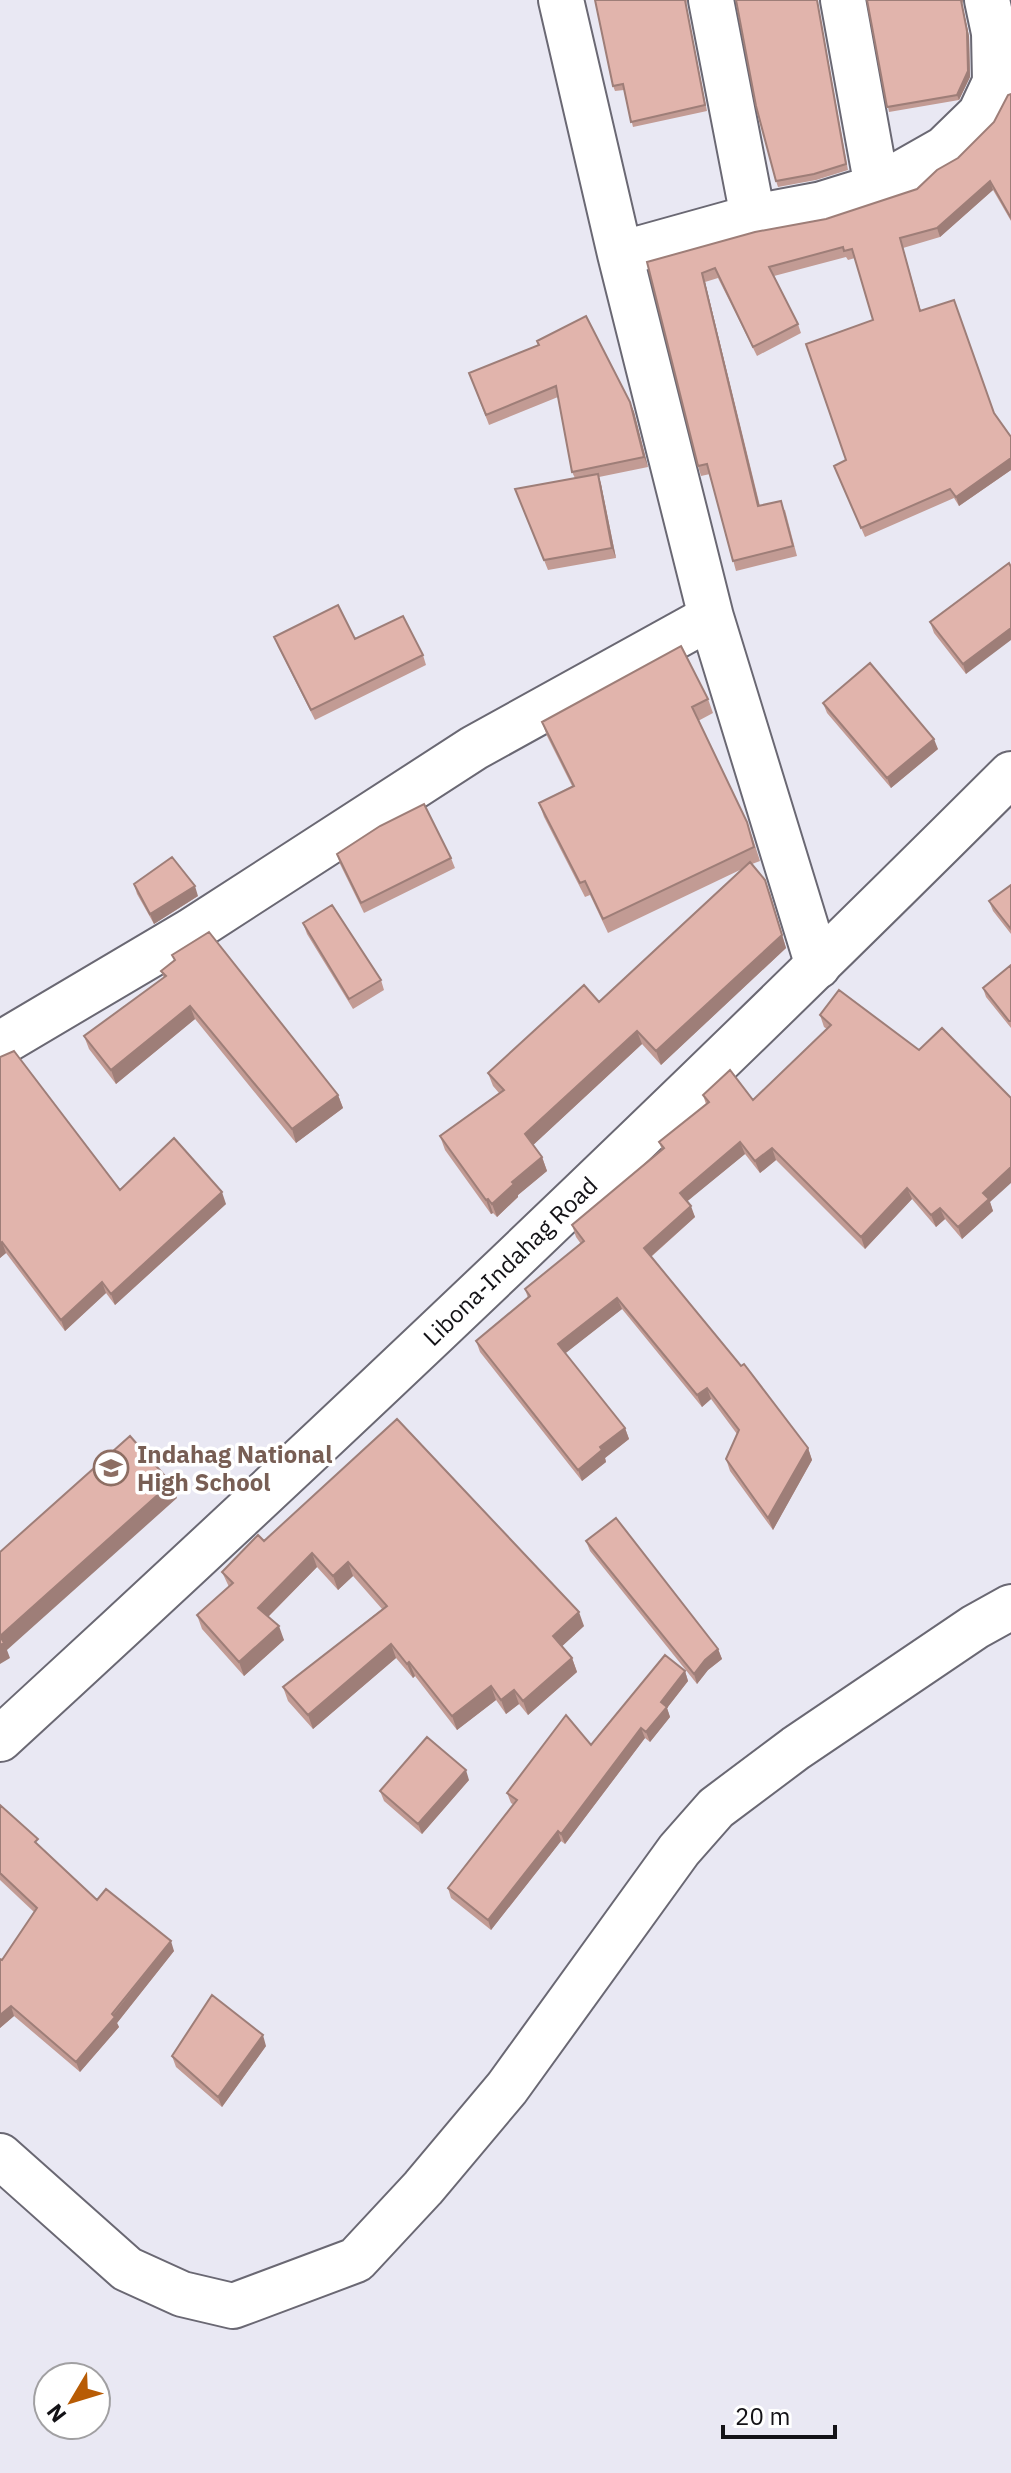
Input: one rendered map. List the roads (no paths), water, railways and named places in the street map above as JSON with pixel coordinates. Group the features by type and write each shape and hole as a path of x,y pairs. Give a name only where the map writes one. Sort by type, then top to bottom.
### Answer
{"street":[{"path":"561,0 620,254 711,617 818,966"},
{"path":"711,0 753,217"},
{"path":"843,0 877,187"},
{"path":"620,254 753,217 822,204 877,187 944,149 980,114 995,82 994,33 987,0"},
{"path":"0,1044 191,931 474,748 711,617"},
{"name":"Libona-Indahag Road","path":"0,1739 213,1543 818,966 1011,774"},
{"path":"0,2156 127,2269 182,2294 233,2306 356,2260 423,2188 507,2088 679,1850 716,1808 796,1748 975,1627 1011,1607"}],"place":[{"name":"Indahag National High School","path":"111,1468"}]}
